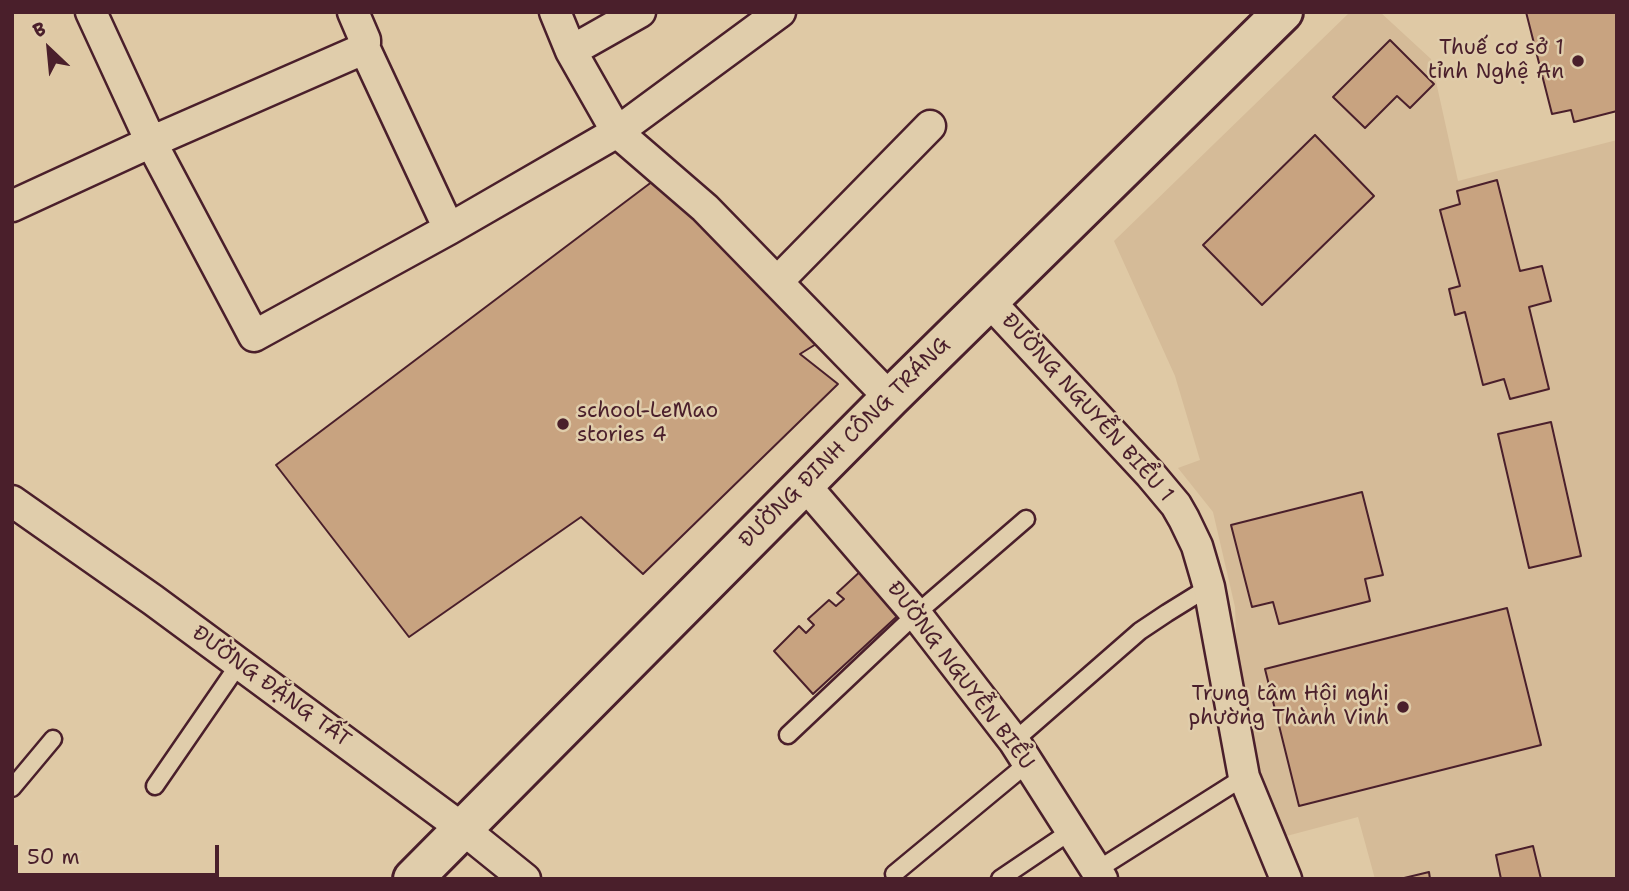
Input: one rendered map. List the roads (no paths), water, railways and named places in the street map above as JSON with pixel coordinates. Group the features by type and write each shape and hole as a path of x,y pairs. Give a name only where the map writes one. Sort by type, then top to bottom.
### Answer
{"street":[{"path":"91,12 151,142 254,336 449,229 617,132 780,12"},
{"path":"353,12 365,40 364,47 449,229"},
{"path":"555,12 571,51 617,132 705,208 890,398"},
{"path":"571,51 640,12"},
{"name":"ĐƯỜNG ĐINH CÔNG TRÁNG","path":"412,879 988,300 1283,12"},
{"path":"12,206 364,47"},
{"path":"777,282 930,126"},
{"name":"ĐƯỜNG NGUYỄN BIỂU 1","path":"988,300 1176,505 1197,546 1209,587 1244,777 1286,879"},
{"name":"ĐƯỜNG NGUYỄN BIỂU","path":"804,484 916,614 1021,752 1099,874"},
{"name":"ĐƯỜNG ĐẶNG TẤT","path":"12,501 153,600 463,829 525,879"}],"lane":[{"path":"788,735 916,614 1026,519"},
{"path":"894,874 1021,752 1140,631 1209,587"},
{"path":"155,786 239,664"},
{"path":"12,788 53,739"},
{"path":"1099,874 1244,777"},
{"path":"1000,879 1072,831"}],"place":[{"name":"Thuế cơ sở 1 tỉnh Nghệ An","path":"1578,61"},
{"name":"school-LeMao stories 4","path":"563,424"},
{"name":"Trung tâm Hội nghị phường Thành Vinh","path":"1403,707"}]}
